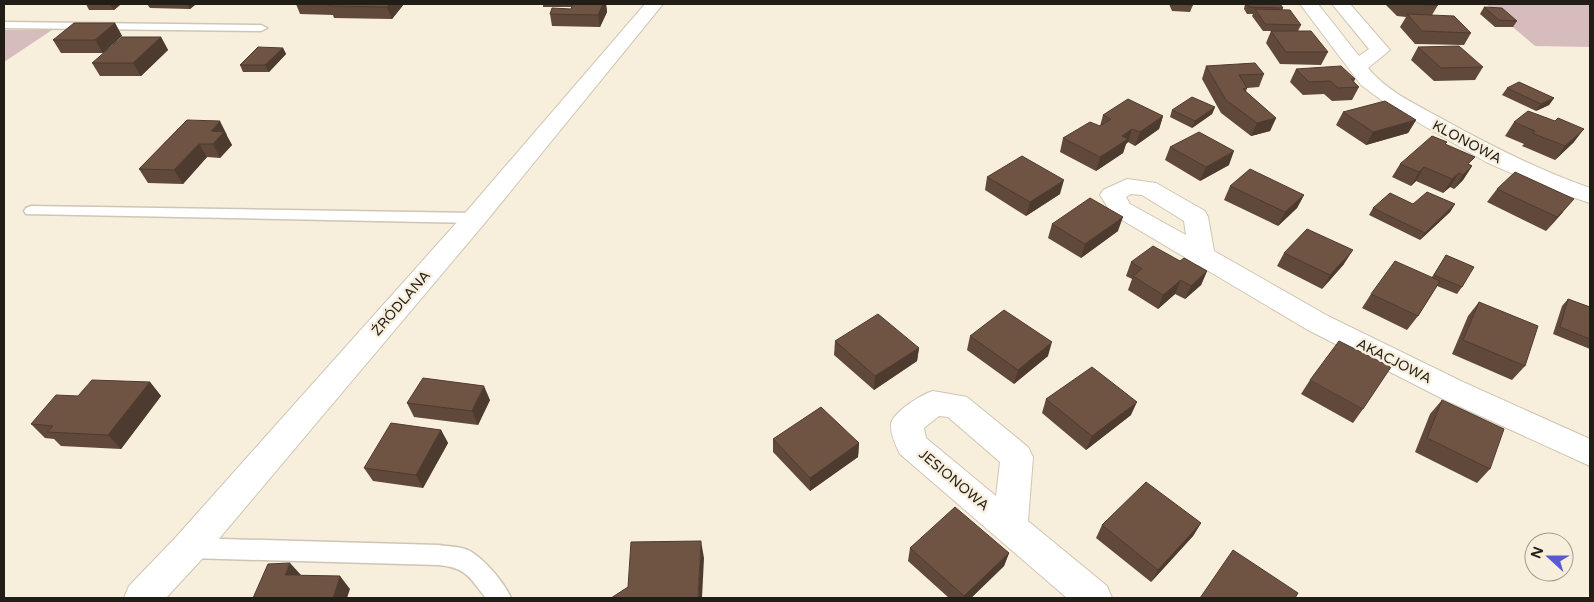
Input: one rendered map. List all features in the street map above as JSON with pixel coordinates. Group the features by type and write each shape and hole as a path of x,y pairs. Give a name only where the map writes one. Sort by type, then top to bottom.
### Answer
{"street":[{"name":"ŹRÓDLANA","path":"142,598 189,548 475,218 654,4"},
{"name":"KLONOWA","path":"1308,4 1368,81 1395,101 1494,157 1553,183 1590,196"},
{"path":"1341,4 1380,50 1357,67"},
{"name":"AKACJOWA","path":"1202,258 1327,327 1452,390 1590,454"},
{"path":"1010,527 1094,598"}],"lane":[{"path":"4,25 261,28"},
{"path":"31,211 475,218"},
{"path":"189,548 430,555 462,558 474,567 500,598"}],"shaded area":[{"path":"1486,4 1590,4 1590,47 1535,46"},
{"path":"4,30 52,30 4,62"}],"building":[{"path":"331,4 390,4 387,7 329,6"},
{"path":"573,4 603,4 598,15 550,14 552,8 571,9"},
{"path":"1247,4 1280,4 1283,8 1249,7"},
{"path":"1403,4 1437,4 1438,5"},
{"path":"1484,7 1502,8 1517,21 1499,20"},
{"path":"1255,9 1290,10 1301,25 1265,24"},
{"path":"1407,14 1454,16 1471,33 1422,31"},
{"path":"74,23 115,23 95,40 53,40"},
{"path":"1271,31 1311,31 1328,52 1286,52"},
{"path":"122,37 161,37 133,63 92,63"},
{"path":"1459,46 1483,67 1441,68 1418,47"},
{"path":"258,47 283,48 265,65 240,65"},
{"path":"1255,63 1264,74 1239,75 1247,88 1243,89 1276,118 1257,123 1226,100 1206,66"},
{"path":"1341,66 1355,79 1351,79 1359,87 1338,88 1330,81 1309,82 1296,69"},
{"path":"1519,82 1554,98 1541,104 1507,88"},
{"path":"1192,97 1215,107 1195,121 1172,110"},
{"path":"1128,99 1163,116 1140,132 1132,129 1122,136 1128,139 1100,157 1063,138 1090,122 1100,126 1111,119 1103,115"},
{"path":"1385,101 1416,120 1373,132 1343,112"},
{"path":"1528,111 1555,121 1558,118 1584,129 1565,146 1532,133 1535,131 1514,122"},
{"path":"187,120 220,121 211,131 224,132 213,144 199,144 174,170 139,169"},
{"path":"1199,132 1234,151 1206,167 1170,147"},
{"path":"1432,136 1475,157 1468,164 1472,166 1463,175 1459,173 1452,179 1424,167 1419,172 1400,164"},
{"path":"1022,156 1064,180 1030,202 987,177"},
{"path":"1250,169 1304,195 1285,212 1230,186"},
{"path":"1515,172 1574,199 1557,217 1497,189"},
{"path":"1427,192 1455,204 1425,233 1373,208 1390,193 1413,204"},
{"path":"1090,198 1123,217 1085,244 1052,224"},
{"path":"1307,229 1353,250 1330,275 1284,253"},
{"path":"1153,246 1180,261 1184,258 1207,271 1191,286 1181,280 1163,295 1133,276 1142,269 1131,262"},
{"path":"1446,255 1474,267 1462,287 1434,275"},
{"path":"1395,261 1440,281 1418,316 1371,294"},
{"path":"1568,299 1590,307 1590,339 1560,327"},
{"path":"1479,302 1538,326 1525,366 1463,340"},
{"path":"1004,310 1052,342 1018,370 970,336"},
{"path":"878,314 919,348 875,376 835,341"},
{"path":"1339,341 1391,367 1363,409 1310,380"},
{"path":"1092,367 1137,402 1092,436 1046,399"},
{"path":"423,378 484,386 472,411 407,403"},
{"path":"92,380 150,382 108,435 47,432 53,426 31,424 56,395 78,396"},
{"path":"1442,400 1504,429 1490,469 1427,438"},
{"path":"821,407 859,443 810,478 773,439"},
{"path":"391,423 441,430 416,475 364,468"},
{"path":"1146,482 1201,523 1158,570 1102,525"},
{"path":"955,507 1009,553 964,596 910,548"},
{"path":"701,541 698,598 611,598 628,587 631,542"},
{"path":"1233,550 1298,593 1295,598 1200,598"},
{"path":"290,563 285,575 340,576 333,598 253,598 268,564"}]}
